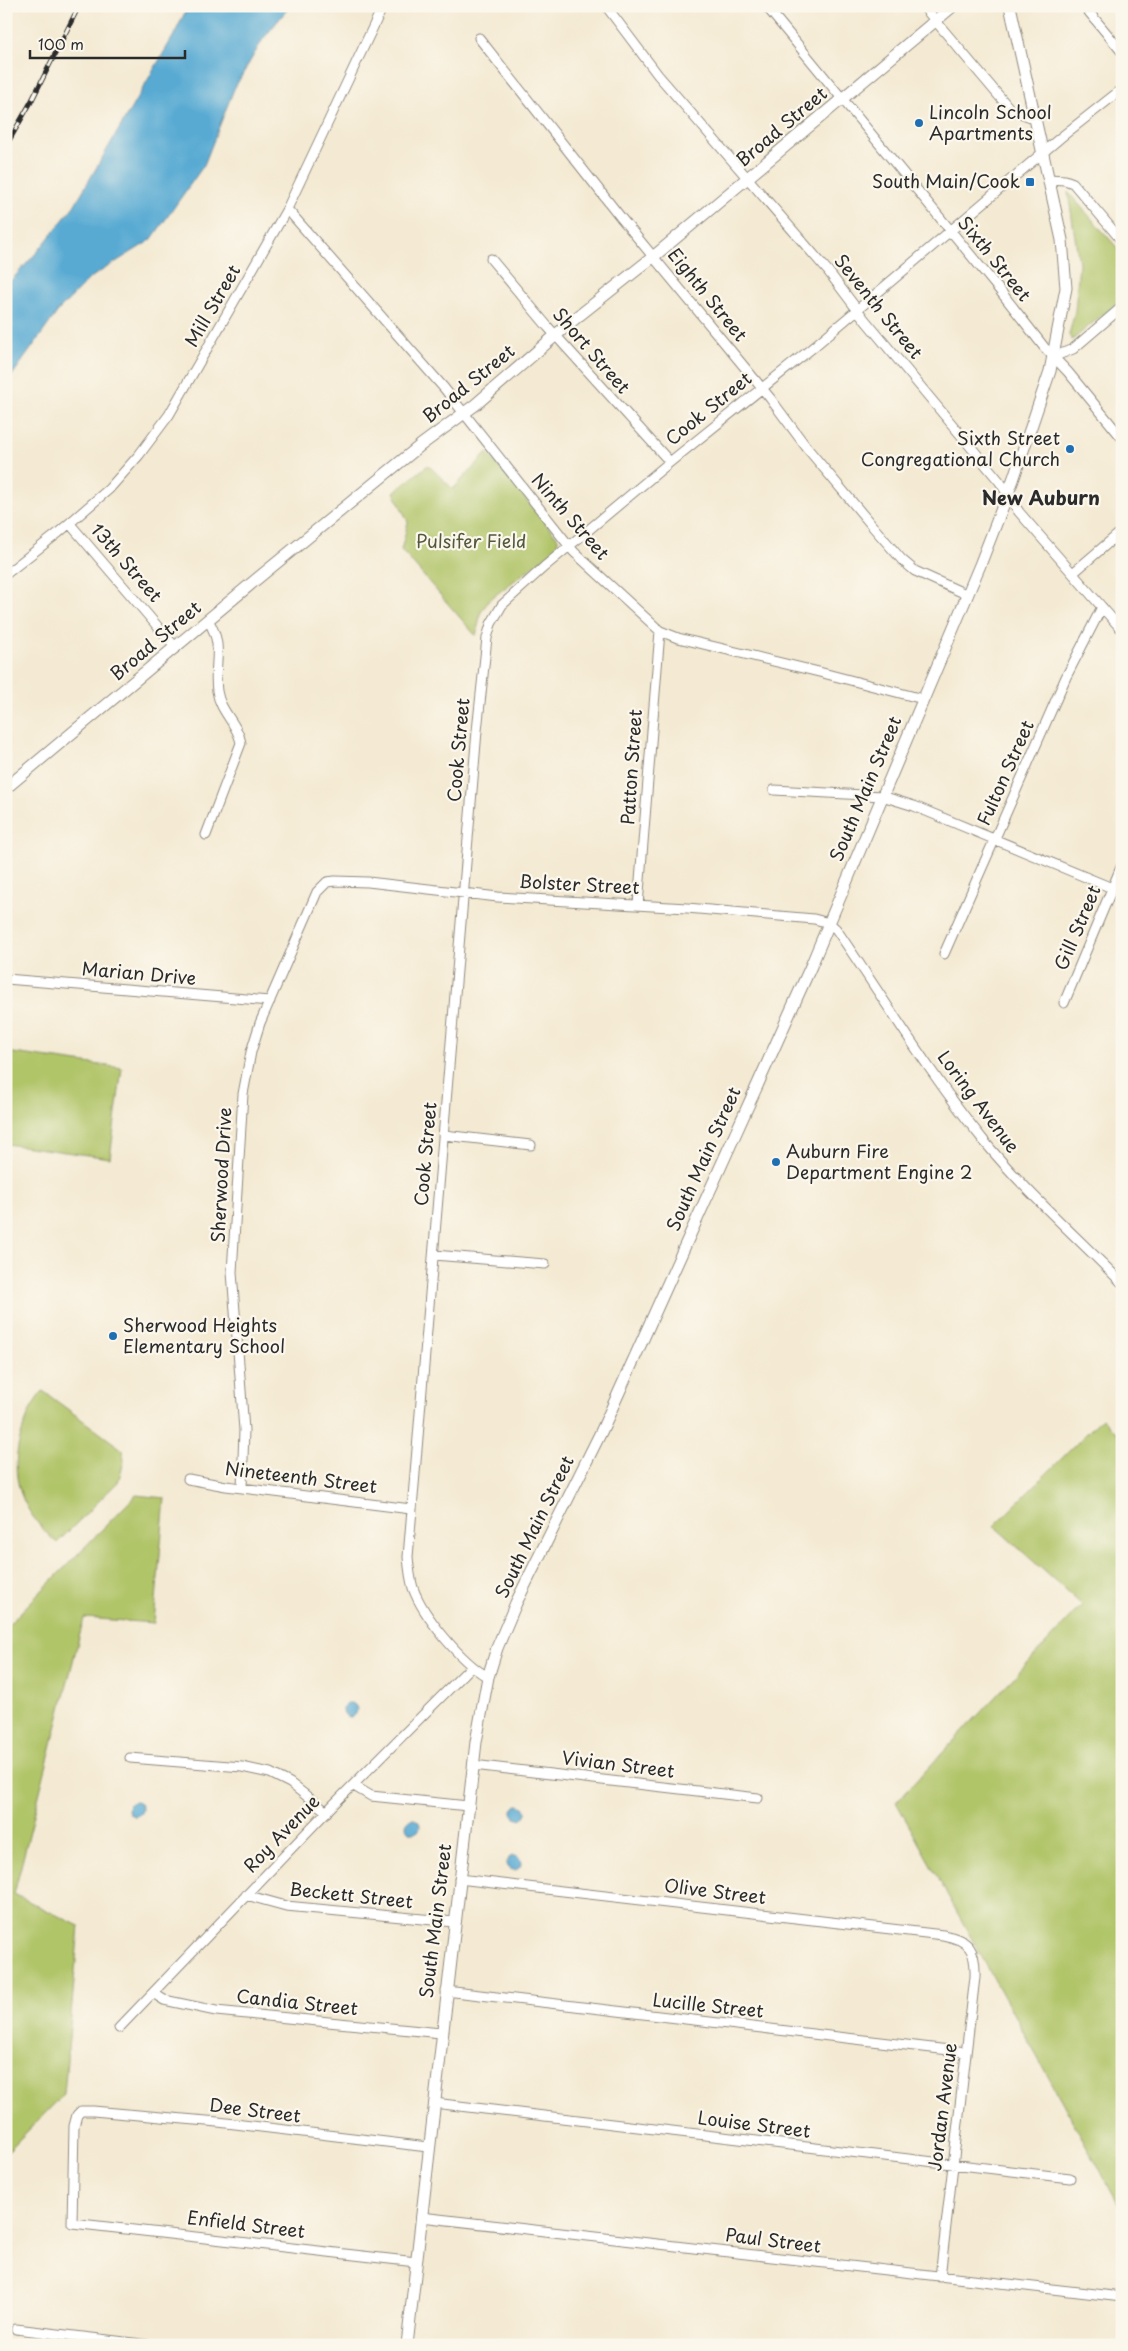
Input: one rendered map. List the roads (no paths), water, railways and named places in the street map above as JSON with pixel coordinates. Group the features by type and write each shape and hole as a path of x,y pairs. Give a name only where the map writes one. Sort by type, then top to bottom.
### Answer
{"street":[{"name":"Mill Street","path":"6,574 70,524 109,489 131,465 169,415 287,209 383,6"},
{"name":"Seventh Street","path":"606,6 658,75 749,177 828,271 1008,494 1019,512 1122,630"},
{"name":"Sixth Street","path":"766,6 1122,438"},
{"path":"923,6 1010,109 1033,118"},
{"name":"Broad Street","path":"6,788 421,445 465,413 556,335 654,256 953,6"},
{"name":"South Main Street","path":"407,2345 428,2147 473,1765 488,1677 497,1648 516,1603 602,1430 829,924 968,595 1008,494 1043,397 1054,357 1063,312 1066,268 1010,6"},
{"path":"1084,6 1122,52"},
{"name":"Eighth Street","path":"479,38 761,388 807,448 902,560 923,575 968,595"},
{"name":"Cook Street","path":"488,1677 471,1666 430,1618 413,1587 409,1563 411,1509 427,1350 484,662 491,624 508,599 569,546 1122,89"},
{"path":"1048,179 1065,180 1073,183 1122,241"},
{"name":"Ninth Street","path":"287,209 465,413 569,546 660,631 678,638 819,672 923,700"},
{"name":"Short Street","path":"492,259 556,335 670,462"},
{"path":"1054,357 1073,349 1122,307"},
{"name":"13th Street","path":"70,524 176,648"},
{"path":"1073,573 1122,531"},
{"name":"Fulton Street","path":"944,954 1066,677 1102,607"},
{"path":"206,835 241,743 239,735 220,703 216,676 219,644 215,631 208,620"},
{"name":"Patton Street","path":"638,905 660,631"},
{"path":"774,790 882,796 914,806 1112,888"},
{"name":"Gill Street","path":"1064,1003 1122,865"},
{"name":"Bolster Street","path":"327,882 341,880 498,897 756,913 814,919 829,924"},
{"name":"Sherwood Drive","path":"242,1488 244,1430 232,1272 240,1134 246,1072 257,1033 270,1001 317,892 327,882"},
{"name":"Loring Avenue","path":"829,924 836,929 942,1086 984,1142 1036,1198 1122,1283"},
{"name":"Marian Drive","path":"6,979 270,1001"},
{"path":"444,1135 531,1145"},
{"path":"434,1255 545,1264"},
{"name":"Nineteenth Street","path":"188,1478 242,1488 411,1509"},
{"name":"Roy Avenue","path":"119,2028 326,1812 354,1786 471,1666"},
{"path":"130,1758 270,1772 290,1783 326,1812"},
{"name":"Vivian Street","path":"473,1765 758,1798"},
{"path":"354,1786 372,1796 468,1806"},
{"name":"Olive Street","path":"459,1879 943,1935 966,1943"},
{"name":"Beckett Street","path":"246,1895 286,1906 454,1922"},
{"name":"Jordan Avenue","path":"940,2277 975,1966 971,1950 966,1943"},
{"name":"Lucille Street","path":"446,1991 966,2052"},
{"name":"Candia Street","path":"153,1993 164,2000 178,2004 224,2012 441,2033"},
{"name":"Louise Street","path":"434,2103 1070,2178"},
{"name":"Dee Street","path":"72,2223 74,2126 81,2111 218,2122 428,2147"},
{"name":"Paul Street","path":"421,2216 1122,2297"},
{"name":"Enfield Street","path":"72,2223 416,2262"},
{"path":"16,2329 150,2345"}],"water":[{"path":"188,6 290,6 263,39 234,89 204,165 151,240 90,278 58,311 6,384 6,286 39,250 74,206 174,35"},
{"path":"350,1703 355,1705 357,1710 355,1715 350,1717 345,1715 343,1710 345,1705"},
{"path":"135,1802 140,1804 142,1809 140,1814 135,1816 130,1814 128,1809 130,1804"},
{"path":"519,1805 524,1807 526,1812 524,1817 519,1819 514,1817 512,1812 514,1807"},
{"path":"413,1819 418,1821 420,1826 418,1831 413,1833 408,1831 406,1826 408,1821"},
{"path":"514,1856 519,1858 521,1863 519,1868 514,1870 509,1868 507,1863 509,1858"}],"railway":[{"path":"6,146 31,102 79,6"}],"place":[{"name":"Lincoln School Apartments","path":"919,123"},
{"name":"South Main/Cook","path":"1030,182"},
{"name":"Sixth Street Congregational Church","path":"1070,449"},
{"name":"Auburn Fire Department Engine 2","path":"776,1162"},
{"name":"Sherwood Heights Elementary School","path":"113,1336"}],"district":[{"name":"New Auburn","path":"1041,498"}],"park label":[{"name":"Pulsifer Field","path":"471,542"}]}
